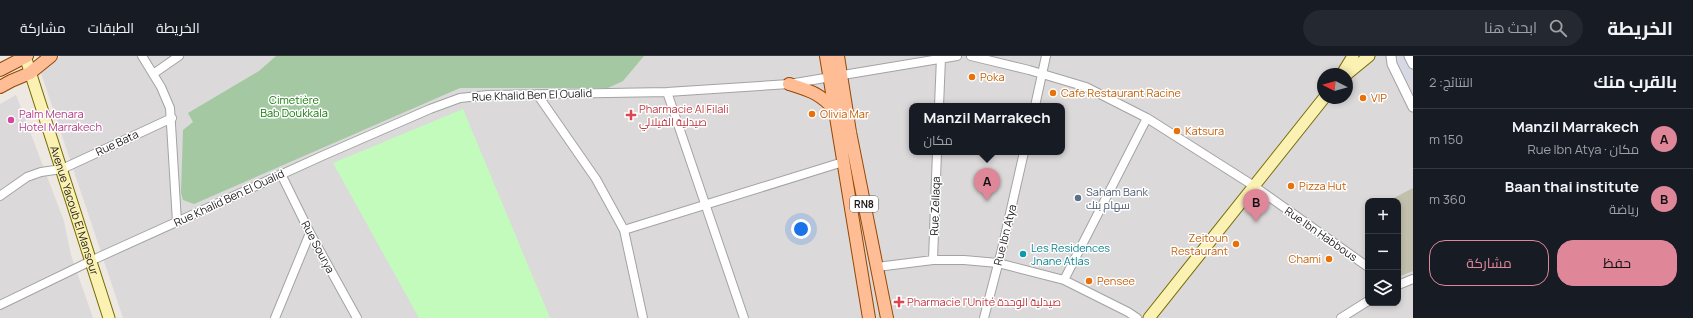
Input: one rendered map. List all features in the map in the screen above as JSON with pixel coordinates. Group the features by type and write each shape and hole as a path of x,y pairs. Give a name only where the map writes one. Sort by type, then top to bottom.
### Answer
{"main road":[{"path":"0,87 30,73 51,56"},
{"name":"RN8","path":"826,56 869,318"},
{"name":"RN8","path":"838,56 850,132 887,318"},
{"path":"1346,68 1353,56"},
{"path":"1353,69 1369,56"},
{"path":"0,70 26,57"},
{"name":"Avenue Yacoub El Mansour","path":"26,57 109,318"},
{"path":"789,84 812,91 824,98 835,110"},
{"path":"1149,318 1319,104"}],"street":[{"path":"142,56 167,101 172,118 177,222"},
{"path":"153,74 179,56"},
{"name":"Rue Khalid Ben El Oualid","path":"0,305 281,174 422,112 460,98 488,95 667,92 789,84 957,56"},
{"name":"Rue Ibn Habbous","path":"971,56 1086,87 1147,118 1254,186 1365,265"},
{"path":"1036,103 1046,56"},
{"path":"1391,56 1392,64 1413,108"},
{"path":"1409,56 1413,64"},
{"path":"939,103 941,58"},
{"path":"667,92 744,318"},
{"path":"537,94 596,179 624,230 643,318"},
{"name":"Rue Bata","path":"0,196 34,175 62,169 172,118"},
{"path":"1064,280 1147,118"},
{"name":"Rue Zellaqa","path":"933,260 938,155"},
{"name":"Rue Ibn Atya","path":"984,318 1023,155"},
{"path":"624,230 843,162"},
{"name":"Rue Sourya","path":"281,174 310,233 357,318"},
{"path":"274,318 310,233"},
{"path":"877,267 933,260 964,260 998,263 1064,280 1137,318"},
{"path":"1401,283 1413,279"},
{"path":"1341,318 1365,303"}],"shaded area":[{"path":"61,56 1413,56 1413,318 123,318 41,73"},
{"path":"1405,56 1413,72 1413,79 1406,84 1395,61"},
{"path":"16,95 64,221 71,255 93,318 0,318 0,104"},
{"path":"1413,188 1413,271 1401,276 1401,198 1394,198"}],"green space":[{"name":"Cimetière Bab Doukkala","path":"276,56 644,56 623,81 608,88 460,88 194,204 183,200 181,193 183,130 193,122 188,113 259,71"},
{"path":"463,109 550,318 419,318 333,163"}],"place":[{"name":"Poka","path":"972,77"},
{"name":"Cafe Restaurant Racine","path":"1053,93"},
{"name":"VIP","path":"1363,98"},
{"name":"Olivia Mar","path":"812,114"},
{"name":"Pharmacie Al Filali صيدلية الفيلالي","path":"631,115"},
{"name":"Palm Menara Hotel Marrakech","path":"11,120"},
{"name":"Katsura","path":"1177,131"},
{"name":"Pizza Hut","path":"1291,186"},
{"name":"Saham Bank سهام بنك","path":"1078,198"},
{"name":"Manzil Marrakech","path":"987,201"},
{"name":"Baan thai institute","path":"1256,222"},
{"name":"Zeitoun Restaurant","path":"1236,244"},
{"name":"Les Residences Jnane Atlas","path":"1023,254"},
{"name":"Chami","path":"1329,259"},
{"name":"Pensee","path":"1089,281"},
{"name":"Pharmacie l'Unité صيدلية الوحدة","path":"899,302"}]}
